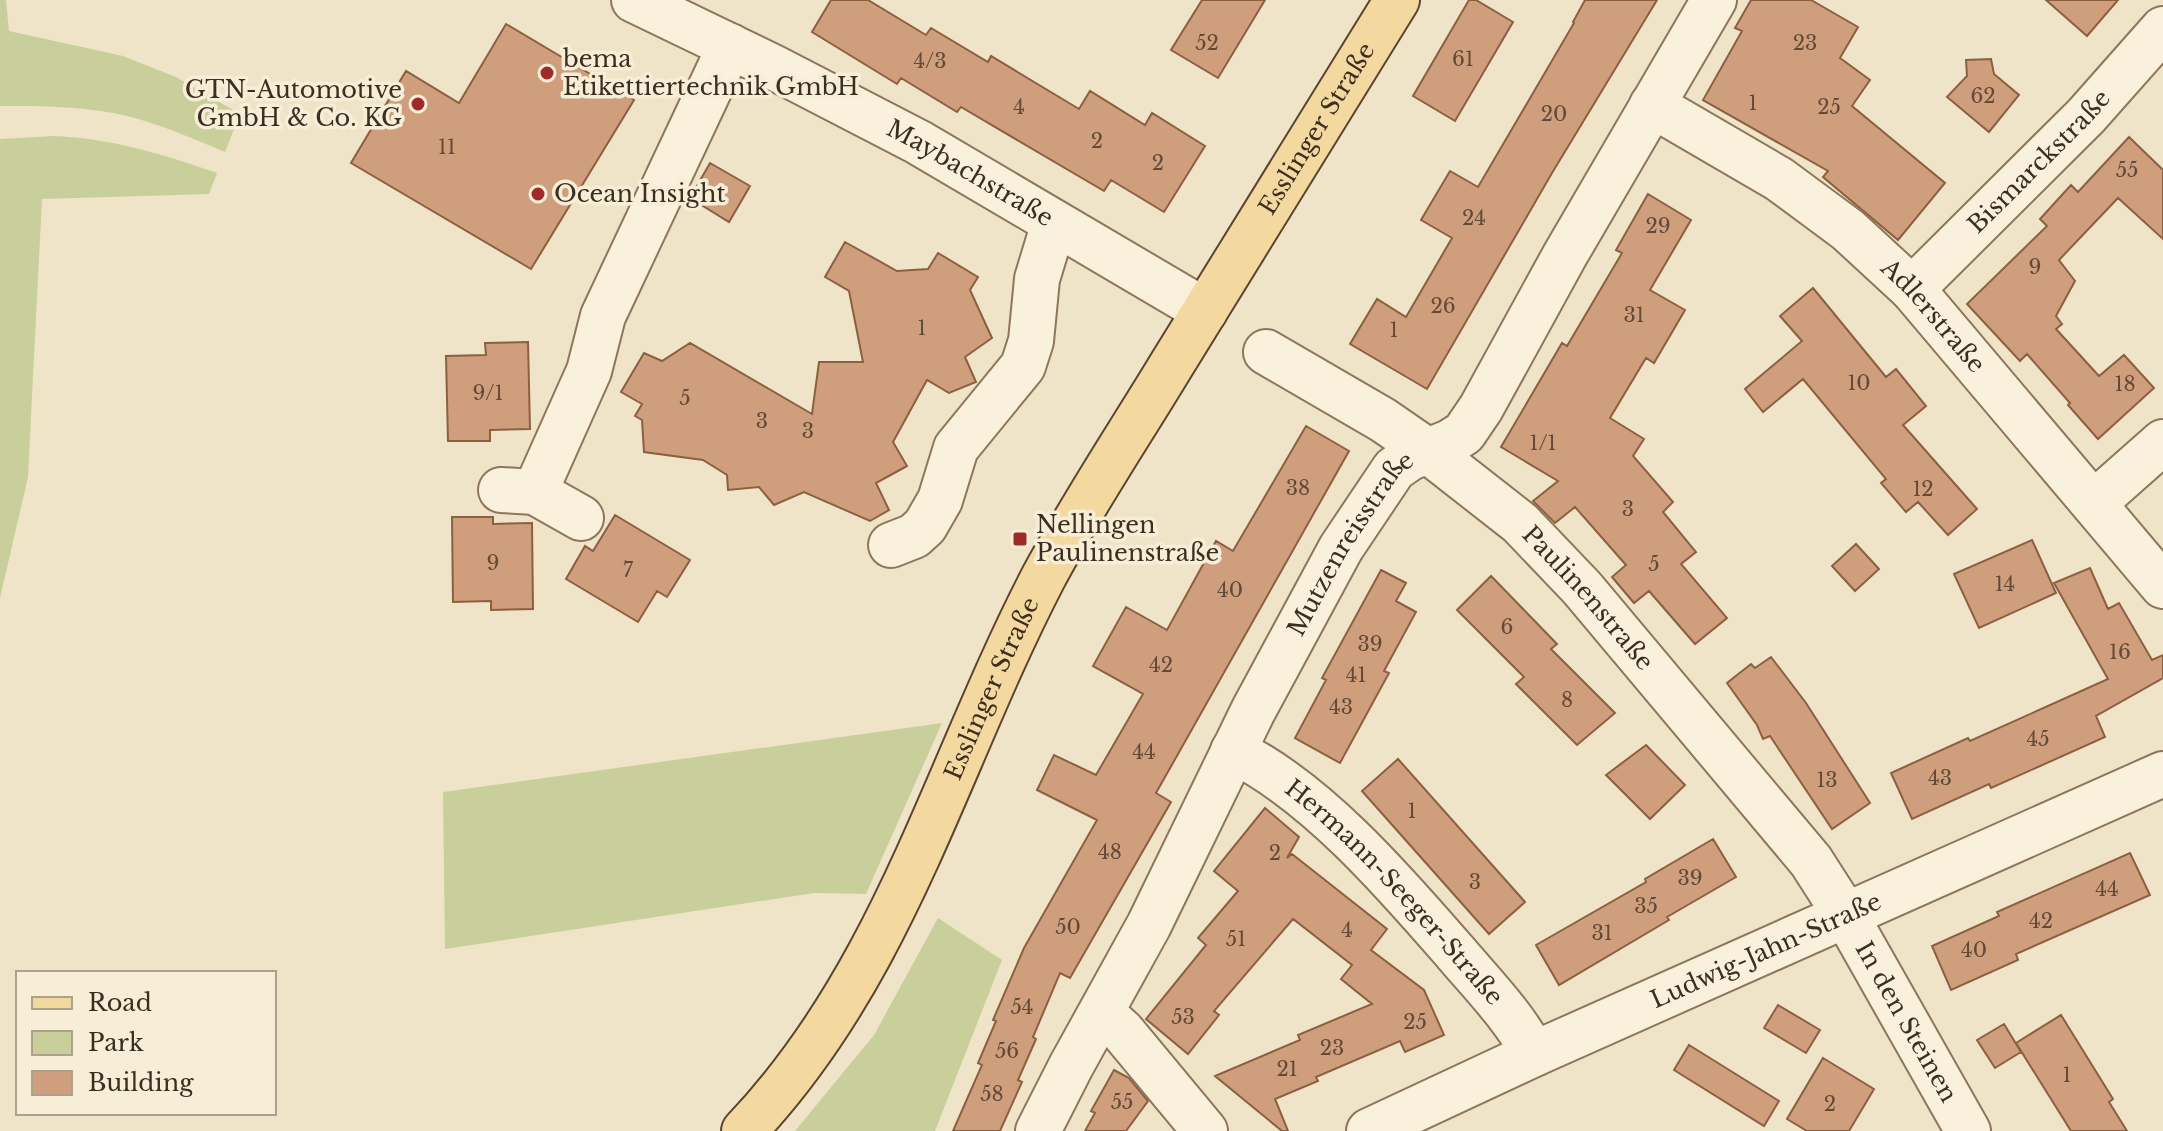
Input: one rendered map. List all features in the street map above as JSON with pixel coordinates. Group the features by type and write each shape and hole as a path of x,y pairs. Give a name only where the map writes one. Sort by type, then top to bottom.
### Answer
{"main road":[{"name":"Esslinger Straße","path":"744,1131 814,1044 871,954 901,895 991,686 1078,516 1397,0"}],"street":[{"name":"Maybachstraße","path":"634,0 918,142 1205,311"},
{"name":"Mutzenreisstraße","path":"1038,1131 1185,855 1233,751 1341,548 1394,469 1410,458 1464,433 1714,0"},
{"name":"Bismarckstraße","path":"1912,289 2086,116 2163,29"},
{"path":"581,518 518,491 589,371 603,316 730,46"},
{"name":"Adlerstraße","path":"1652,105 1779,179 1848,230 1912,289 2163,586"},
{"path":"891,545 914,536 925,526 940,500 956,448 1008,387 1027,358 1037,279 1054,223"},
{"name":"Paulinenstraße","path":"1266,352 1383,420 1520,523 1582,588 1811,861 1845,914"},
{"path":"2094,503 2163,442"},
{"name":"Hermann-Seeger-Straße","path":"1233,751 1256,762 1310,802 1403,891 1517,1024 1534,1054"},
{"name":"Ludwig-Jahn-Straße","path":"1369,1131 1440,1117 1534,1054 2163,774"},
{"name":"In den Steinen","path":"1845,914 1968,1131"},
{"path":"1102,1013 1122,1031 1205,1131"}],"green space":[{"path":"0,0 6,0 9,31 123,56 176,77 240,114 225,152 156,124 113,113 42,106 0,106"},
{"path":"53,136 136,148 217,173 209,194 42,199 28,477 0,598 0,139"},
{"path":"942,723 866,894 814,893 445,949 443,792"},
{"path":"938,918 1002,960 935,1131 795,1131 874,1035"}],"building":[{"path":"831,0 868,0 926,35 931,28 988,62 991,56 1079,109 1090,91 1145,125 1152,113 1205,146 1164,212 1111,180 1104,191 961,107 957,112 901,78 897,84 812,32"},
{"path":"1202,0 1265,0 1218,78 1171,50"},
{"path":"1469,0 1476,0 1513,22 1455,121 1413,96"},
{"path":"1585,0 1657,0 1427,389 1350,344 1377,299 1406,317 1452,238 1421,220 1450,171 1478,187"},
{"path":"1751,0 1811,0 1858,27 1840,58 1870,80 1852,106 1945,183 1898,240 1823,177 1828,171 1703,100 1742,31 1735,28"},
{"path":"2046,0 2118,0 2087,36"},
{"path":"506,24 634,100 531,269 351,163 406,71 459,103"},
{"path":"1991,59 1994,74 2019,95 1989,132 1947,97 1967,76 1966,60"},
{"path":"2129,137 2163,170 2163,239 2118,198 2059,260 2075,281 2056,316 2062,324 2056,329 2099,376 2124,355 2154,388 2098,439 2027,354 2020,361 1967,304 2047,226 2040,219 2071,185 2078,192"},
{"path":"710,163 750,186 729,222 690,198"},
{"path":"1648,194 1691,220 1650,290 1685,310 1654,363 1646,358 1610,418 1644,439 1633,456 1673,502 1663,512 1696,552 1681,564 1727,618 1695,644 1649,591 1634,603 1612,577 1626,565 1575,507 1555,523 1533,501 1558,481 1501,447 1562,343 1567,346 1622,253 1616,250"},
{"path":"845,242 897,271 928,269 938,253 978,277 970,290 992,338 965,357 976,382 949,393 927,380 893,442 907,466 876,483 889,510 870,521 804,492 774,505 759,487 728,490 727,475 703,460 644,452 642,420 635,416 642,404 621,392 644,353 662,361 690,343 812,414 819,362 863,362 849,291 825,277"},
{"path":"1813,288 1886,377 1896,369 1926,406 1903,425 1977,509 1948,535 1918,502 1906,512 1881,483 1886,479 1803,379 1763,412 1745,389 1802,341 1780,316"},
{"path":"528,342 530,429 490,430 490,441 448,441 446,356 486,355 485,343"},
{"path":"1306,426 1349,451 1156,793 1171,802 1070,978 1060,973 1018,1080 1022,1082 1000,1131 953,1131 982,1065 978,1063 996,1021 993,1020 1024,948 1097,820 1037,790 1054,755 1096,775 1143,694 1093,666 1126,607 1167,630 1216,541 1233,551"},
{"path":"615,515 690,560 667,597 657,591 638,622 566,579 585,546 593,551"},
{"path":"452,517 493,517 493,524 532,523 533,609 491,610 491,601 453,602"},
{"path":"2032,540 2056,593 1979,628 1954,574"},
{"path":"1856,544 1879,569 1855,591 1832,566"},
{"path":"2090,568 2108,609 2119,603 2152,660 2163,655 2163,678 2096,716 2105,737 1912,819 1891,773 2108,679 2054,583"},
{"path":"1381,570 1406,583 1396,601 1416,612 1384,671 1389,673 1340,763 1295,738 1326,680 1322,678"},
{"path":"1491,576 1557,644 1551,649 1615,713 1577,745 1516,684 1524,677 1457,610"},
{"path":"1771,657 1806,703 1870,803 1832,829 1770,736 1763,739 1757,725 1727,683 1751,664 1755,668"},
{"path":"1646,745 1685,785 1650,819 1606,775"},
{"path":"1398,759 1525,902 1489,934 1362,791"},
{"path":"1265,808 1299,837 1287,858 1292,854 1387,929 1371,950 1424,990 1444,1035 1405,1052 1400,1041 1316,1077 1318,1081 1275,1099 1288,1131 1282,1131 1215,1076 1300,1040 1298,1035 1372,1004 1341,979 1352,965 1293,919 1214,1011 1219,1015 1188,1054 1146,1019 1206,945 1198,938 1238,891 1214,871"},
{"path":"1713,839 1736,877 1559,985 1536,945 1646,882 1645,879"},
{"path":"2130,853 2150,895 2016,954 2018,960 1951,990 1932,946 1999,916 1997,912"},
{"path":"1778,1005 1820,1030 1806,1053 1764,1028"},
{"path":"2061,1015 2113,1099 2109,1102 2127,1131 2071,1131 2016,1043"},
{"path":"2004,1024 2021,1052 1995,1068 1977,1040"},
{"path":"1689,1045 1779,1101 1764,1126 1674,1070"},
{"path":"1823,1058 1874,1089 1849,1131 1807,1131 1787,1119"},
{"path":"1114,1070 1129,1078 1148,1101 1126,1131 1085,1131 1095,1113 1091,1111"}],"place":[{"name":"bema Etikettiertechnik GmbH","path":"547,73"},
{"name":"GTN-Automotive GmbH & Co. KG","path":"418,104"},
{"name":"Ocean Insight","path":"538,194"},
{"name":"Nellingen Paulinenstraße","path":"1020,539"}]}
